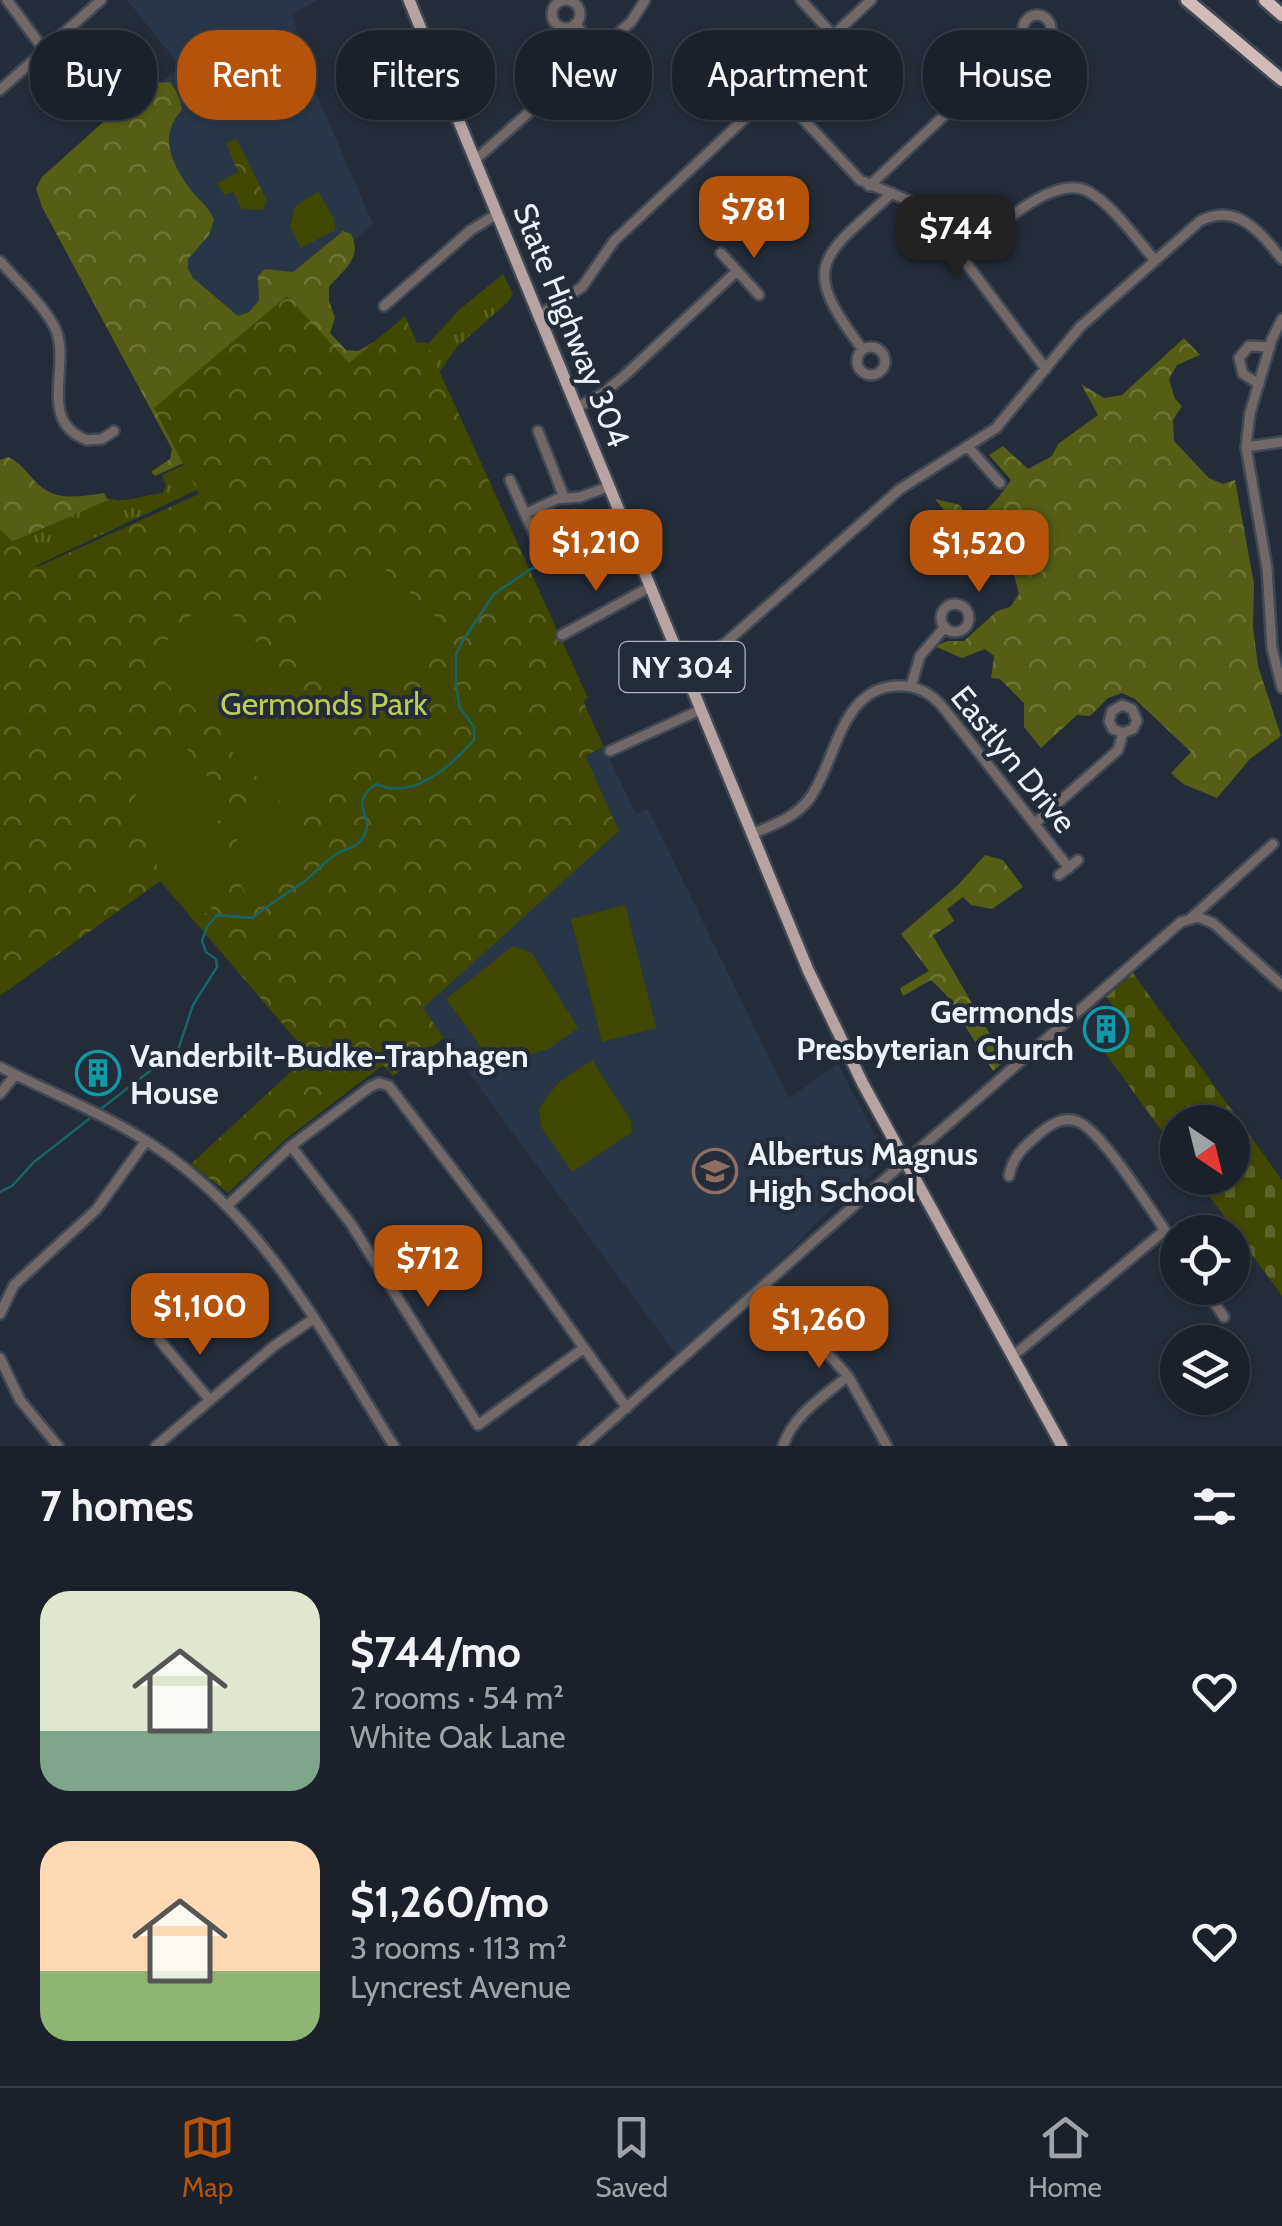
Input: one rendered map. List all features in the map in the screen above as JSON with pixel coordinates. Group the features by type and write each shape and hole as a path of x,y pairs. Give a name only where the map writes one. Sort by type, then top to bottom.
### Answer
{"highway":[{"path":"1187,0 1282,80"},
{"path":"1265,0 1282,14"}],"main road":[{"name":"State Highway 304","path":"409,0 750,834 841,1041 906,1163"},
{"name":"NY 304","path":"906,1163 1062,1446"}],"street":[{"path":"7,0 30,31"},
{"path":"67,30 101,0"},
{"path":"622,30 645,0"},
{"path":"801,0 828,30"},
{"path":"838,30 870,0"},
{"path":"575,24 581,30"},
{"path":"0,90 30,63"},
{"path":"475,160 520,120"},
{"path":"538,316 582,287 614,240 742,120"},
{"path":"804,120 869,186 892,193 930,215 1046,369"},
{"path":"869,186 939,120"},
{"path":"962,256 1046,194 1069,186 1099,199 1155,260"},
{"path":"863,350 832,306 825,263 836,245 892,193"},
{"path":"384,306 471,230 497,214"},
{"path":"682,668 723,645 900,488 969,448 1008,416 1086,322 1200,222 1222,214 1252,225 1282,259"},
{"path":"721,253 760,294"},
{"path":"0,261 55,329 59,348 58,403 66,424 87,440 102,439 114,430"},
{"path":"576,408 624,377 738,271"},
{"path":"1282,318 1249,418 1246,447 1269,579 1272,648 1282,688"},
{"path":"1259,384 1242,374 1239,358 1249,346 1270,347"},
{"path":"538,430 564,497"},
{"path":"1246,447 1282,442"},
{"path":"969,448 1000,483"},
{"path":"510,480 539,544"},
{"path":"525,514 564,497 580,497 608,486"},
{"path":"562,636 650,587"},
{"path":"911,686 920,656 945,628"},
{"name":"Eastlyn Drive","path":"750,834 788,817 807,802 860,701 881,688 911,686 930,694 942,706 1068,868"},
{"path":"610,751 700,710"},
{"path":"1034,824 1110,760 1123,733"},
{"path":"583,1446 596,1442 628,1408 766,1286 1273,844"},
{"name":"Eastlyn Drive","path":"1059,875 1078,860"},
{"path":"1191,918 1213,922 1282,984"},
{"path":"0,1067 146,1141 228,1205 272,1256 394,1446"},
{"path":"0,1094 15,1074"},
{"path":"228,1205 292,1146 370,1087 382,1084 394,1090 628,1408"},
{"path":"1010,1176 1018,1153 1044,1129 1060,1121 1078,1122 1095,1134 1160,1225"},
{"path":"0,1314 14,1286 96,1210 146,1141"},
{"path":"292,1146 351,1224 478,1425 584,1348"},
{"path":"1013,1356 1160,1234"},
{"path":"766,1286 848,1376 887,1446"},
{"path":"1216,1305 1224,1317"},
{"path":"156,1446 274,1346 313,1319"},
{"path":"160,1341 210,1400"},
{"path":"0,1358 20,1400 58,1446"},
{"path":"782,1446 799,1418 848,1376"}],"shaded area":[{"path":"127,0 318,0 292,14 297,30 177,30 177,62 157,37 157,30 151,30"},
{"path":"177,70 177,120 316,120 316,92 373,224 154,408 119,120 157,120 157,85"},
{"path":"604,747 636,814 648,809 789,1098 838,1064 886,1156 884,1164 676,1355 422,1009 585,756"}],"green space":[{"path":"170,82 177,92 177,117 170,130 170,149 177,169 214,220 209,235 188,259 193,278 238,316 249,312 259,300 258,276 265,269 293,272 343,231 351,234 355,250 350,263 329,287 335,318 330,333 346,350 358,351 390,333 362,382 155,476 151,472 170,459 172,449 42,207 36,188 42,177 105,120 157,120 157,83"},
{"path":"237,139 267,201 262,210 242,209 233,192 224,195 217,183 238,172 226,143"},
{"path":"318,192 334,218 335,230 301,248 290,227 295,206"},
{"path":"503,274 513,294 508,302 457,347 436,377 8,579 0,547 109,498 127,500 163,493 166,485 162,475 362,382 424,348 460,309"},
{"name":"Germonds Park","path":"287,296 349,363 405,316 417,343 426,342 588,698 583,701 604,747 585,756 619,831 423,1008 444,1038 393,1076 383,1065 286,1139 228,1193 191,1164 309,1055 160,881 0,996 0,529 37,567 199,494 154,408"},
{"path":"1184,338 1200,355 1177,365 1169,379 1175,399 1182,406 1173,420 1174,441 1209,478 1223,484 1235,480 1254,584 1253,627 1258,666 1281,736 1250,759 1217,798 1183,784 1171,773 1191,752 1135,699 1122,693 1108,698 1090,716 1077,715 1041,748 1024,727 1024,703 1000,679 991,678 994,656 985,649 962,658 934,646 964,641 997,611 1010,607 1019,594 1014,575 1004,563 957,556 954,566 931,556 960,530 935,499 960,505 966,517 980,513 1011,480 989,455 1003,446 1028,469 1052,456 1058,444 1098,415 1081,384 1104,398 1122,395"},
{"path":"8,457 54,494 70,497 104,493 108,500 0,547 0,460"},
{"path":"365,562 378,563 451,631 386,696 357,701 293,647"},
{"path":"216,596 285,675 260,699 202,715 144,664 209,597"},
{"path":"292,685 361,751 361,758 297,819 230,749"},
{"path":"176,746 185,746 232,809 207,827 193,831 166,829 152,825 127,808"},
{"path":"265,798 311,854 310,859 248,897 237,871 236,844 245,819"},
{"path":"221,823 230,851 228,878 216,903 194,922 154,861 155,852"},
{"path":"110,851 132,874 105,899 83,876"},
{"path":"985,855 1003,860 1023,887 992,909 971,905 963,897 947,909 954,921 933,936 1005,1060 993,1071 946,995 931,980 903,996 900,988 929,971 901,934 958,885"},
{"path":"625,905 656,1028 602,1042 571,919"},
{"path":"513,946 532,953 578,1028 550,1048 511,1061 481,1047 446,999"},
{"path":"1133,973 1228,1105 1160,1105 1160,1129 1103,1050 1130,1029 1106,997"},
{"path":"592,1060 631,1121 631,1133 572,1172 541,1127 539,1108 558,1083"},
{"path":"1250,1136 1282,1180 1282,1296 1250,1252 1250,1215 1223,1215 1208,1195 1250,1195"}],"waterway":[{"path":"102,1108 176,1056 193,1005 217,967 216,959 206,952 202,941 217,915 252,918 331,858 359,842 367,824 363,799 376,784 390,788 417,784 443,770 474,740 474,727 460,708 456,654 494,594 529,570 573,553 604,535"},
{"path":"0,1192 89,1119"}],"place":[{"name":"Germonds Presbyterian Church","path":"1106,1029"},
{"name":"Vanderbilt-Budke-Traphagen House","path":"98,1073"},
{"name":"Albertus Magnus High School","path":"715,1171"}]}
